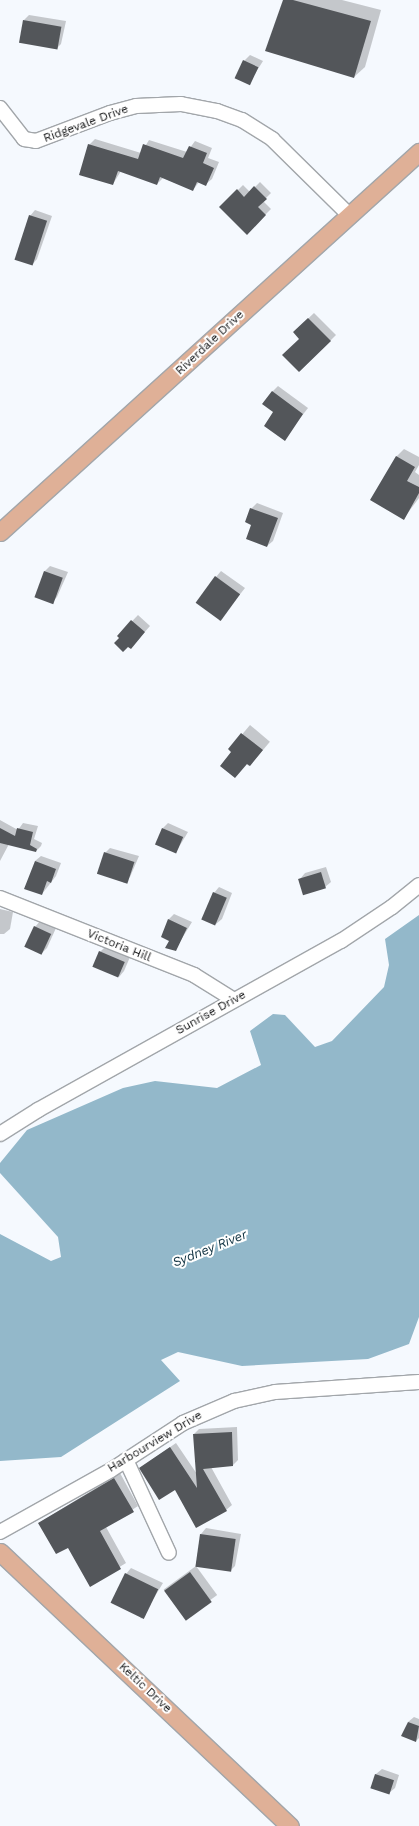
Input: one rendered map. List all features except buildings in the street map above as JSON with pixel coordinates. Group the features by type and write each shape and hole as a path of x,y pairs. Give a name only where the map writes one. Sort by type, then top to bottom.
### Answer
{"main road":[{"name":"Riverdale Drive","path":"0,532 204,350 419,152"},
{"name":"Keltic Drive","path":"0,1552 290,1826"}],"street":[{"name":"Ridgevale Drive","path":"0,108 24,139 36,141 47,139 103,115 136,106 172,103 208,108 242,120 272,140 349,215"},
{"name":"Sunrise Drive","path":"0,1134 38,1110 341,941 392,907 419,885"},
{"name":"Victoria Hill","path":"0,898 194,975 234,1000"},
{"name":"Harbourview Drive","path":"0,1532 126,1460 207,1411 241,1399 296,1390 419,1382"},
{"path":"126,1460 169,1553"}],"water":[{"name":"Sydney River","path":"419,915 419,1317 409,1344 368,1359 242,1366 178,1352 161,1360 180,1381 61,1457 0,1461 0,1234 51,1261 61,1257 58,1237 0,1173 0,1163 27,1130 123,1088 155,1081 217,1088 261,1065 250,1031 273,1014 285,1015 315,1047 332,1041 384,987 389,965 385,939"}]}
